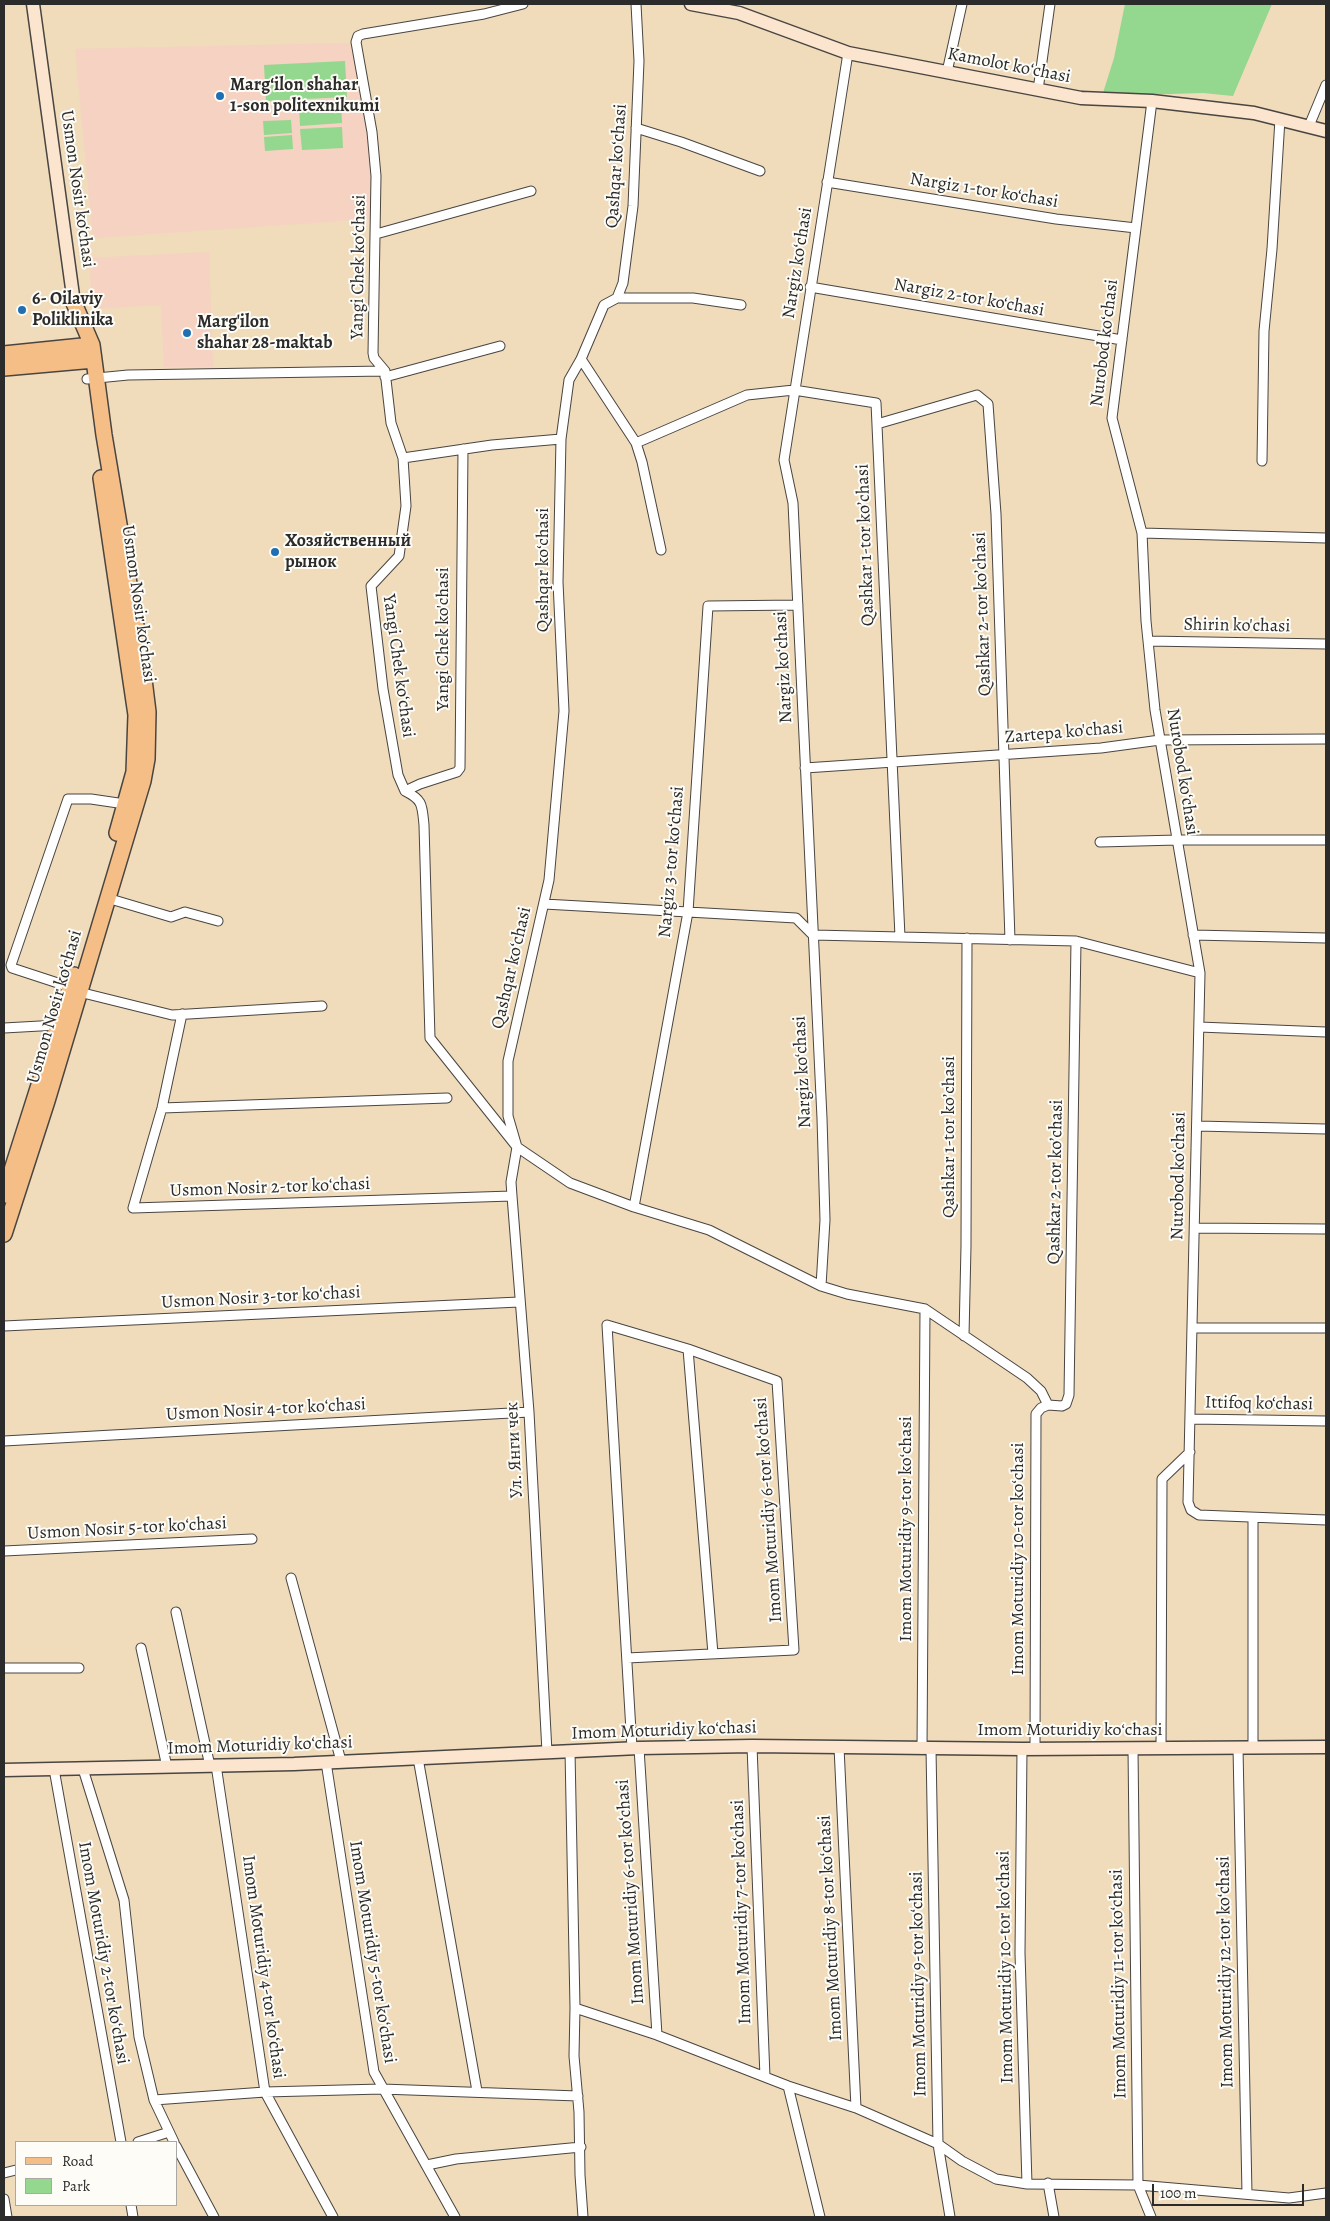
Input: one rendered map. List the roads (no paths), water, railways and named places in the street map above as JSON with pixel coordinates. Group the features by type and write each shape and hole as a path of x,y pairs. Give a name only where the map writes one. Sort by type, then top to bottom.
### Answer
{"main road":[{"name":"Usmon Nosir ko‘chasi","path":"4,1234 47,1101 74,990 88,946 134,772 136,716 89,353 74,303"},
{"path":"4,354 89,353"},
{"path":"4,368 89,353"},
{"name":"Usmon Nosir ko‘chasi","path":"88,946 107,898 143,781 148,721 140,654 92,378"},
{"name":"Usmon Nosir ko‘chasi","path":"4,1195 58,1025 74,990"}],"street":[{"name":"Usmon Nosir ko‘chasi","path":"33,4 74,303"},
{"name":"Yangi Chek koʻchasi","path":"518,1147 430,1038 424,825 420,802 417,797 404,791 398,775 383,689 371,586 399,556 406,506 403,458 390,423 385,374 374,358 373,353 376,176 372,132 356,42 358,36 484,14 523,4"},
{"name":"Qashqar koʻchasi","path":"518,1147 508,1116 508,1060 549,880 564,712 558,582 561,439 569,380 581,359 604,305 617,298 622,283 633,206 639,61 636,4"},
{"name":"Kamolot koʻchasi","path":"692,4 739,13 848,53 1081,98 1152,101 1254,113 1326,131"},
{"path":"947,72 962,4"},
{"path":"1038,90 1050,4"},
{"name":"Nargiz koʻchasi","path":"821,1286 825,1220 823,1127 793,503 784,460 848,53"},
{"path":"1309,126 1326,85"},
{"name":"Nurobod koʻchasi","path":"1152,101 1112,418 1142,533 1148,641 1160,740 1200,973 1188,1502 1190,1510 1199,1515 1253,1518"},
{"path":"1262,461 1264,331 1272,248 1280,119"},
{"path":"636,128 681,142 760,171"},
{"name":"Nargiz 1-tor ko‘chasi","path":"827,182 1056,219 1136,228"},
{"path":"376,234 531,191"},
{"name":"Nargiz 2-tor ko‘chasi","path":"810,287 1122,340"},
{"path":"617,298 693,298 740,305"},
{"path":"92,378 385,374 500,346"},
{"path":"581,359 636,443 642,462 661,550"},
{"name":"Qashkar 1-tor koʼchasi","path":"636,443 747,395 794,390 876,404 900,937"},
{"name":"Qashkar 2-tor koʼchasi","path":"877,424 977,395 988,404 996,514 1010,940"},
{"path":"403,458 561,439"},
{"name":"Yangi Chek ko'chasi","path":"404,791 457,772 460,768 463,450"},
{"path":"1142,533 1326,538"},
{"name":"Nargiz 3-tor koʻchasi","path":"634,1207 688,912 708,606 798,605"},
{"name":"Shirin ko'chasi","path":"1148,641 1326,644"},
{"name":"Zartepa ko'chasi","path":"805,768 1101,748 1160,740 1326,739"},
{"path":"125,804 91,799 68,799 11,964 12,968 74,990 172,1015 322,1006"},
{"path":"1100,842 1326,840"},
{"path":"107,898 171,917 185,912 218,921"},
{"path":"544,904 796,918 813,935 1076,941 1200,973"},
{"path":"1193,936 1326,938"},
{"name":"Qashkar 1-tor koʼchasi","path":"964,1336 967,938"},
{"name":"Qashkar 2-tor koʼchasi","path":"1048,1405 1062,1406 1066,1404 1069,1395 1076,941"},
{"name":"Usmon Nosir 2-tor koʻchasi","path":"182,1014 162,1108 132,1206 135,1208 512,1196"},
{"path":"4,1028 58,1025"},
{"path":"1199,1027 1326,1032"},
{"path":"162,1108 448,1098"},
{"path":"1197,1126 1326,1130"},
{"path":"518,1147 570,1183 634,1207 709,1230 821,1286 847,1294 925,1309 1027,1378 1041,1391 1048,1405"},
{"name":"Ул. Янги чек","path":"518,1147 511,1182 529,1412 547,1752"},
{"path":"1195,1228 1326,1229"},
{"name":"Usmon Nosir 3-tor koʻchasi","path":"4,1326 519,1302"},
{"name":"Imom Moturidiy 9-tor koʻchasi","path":"925,1309 926,1749 938,2144 950,2217"},
{"name":"Imom Moturidiy 6-tor koʻchasi","path":"627,1658 794,1650 777,1381 688,1349 606,1325 627,1658 656,2035"},
{"path":"1192,1328 1326,1328"},
{"path":"688,1349 713,1654"},
{"name":"Imom Moturidiy 10-tor koʻchasi","path":"1035,1749 1036,1414 1041,1408 1048,1405"},
{"name":"Usmon Nosir 4-tor koʻchasi","path":"4,1441 529,1412"},
{"name":"Ittifoq ko‘chasi","path":"1191,1419 1326,1421"},
{"path":"1161,1748 1162,1479 1190,1452"},
{"path":"1253,1748 1253,1518 1326,1520"},
{"name":"Usmon Nosir 5-tor koʻchasi","path":"4,1551 252,1539"},
{"path":"291,1578 341,1762"},
{"name":"Imom Moturidiy 4-tor koʻchasi","path":"176,1612 213,1766 265,2092 333,2217"},
{"path":"141,1648 167,1766"},
{"path":"4,1668 80,1668"},
{"name":"Imom Moturidiy koʻchasi","path":"4,1770 341,1762 635,1748 752,1746 926,1749 1326,1747"},
{"name":"Imom Moturidiy 7-tor koʻchasi","path":"752,1746 765,2076"},
{"name":"Imom Moturidiy 8-tor koʻchasi","path":"839,1747 856,2108"},
{"name":"Imom Moturidiy 12-tor koʻchasi","path":"1238,1748 1247,2194"},
{"name":"Imom Moturidiy 10-tor koʻchasi","path":"1022,1749 1020,1953 1027,2184"},
{"name":"Imom Moturidiy 11-tor koʻchasi","path":"1133,1749 1138,2185 1151,2217"},
{"path":"570,1751 576,2008 574,2056 578,2096 580,2183 583,2217"},
{"path":"418,1758 477,2091"},
{"name":"Imom Moturidiy 5-tor koʻchasi","path":"326,1762 374,2072 455,2217"},
{"path":"82,1768 124,1900 139,2037 154,2100 174,2141"},
{"name":"Imom Moturidiy 2-tor koʻchasi","path":"54,1769 121,2141"},
{"path":"576,2008 656,2035 788,2086 856,2108 938,2144 962,2161 996,2179 1027,2184 1138,2185 1289,2198 1326,2193"},
{"path":"788,2086 820,2217"},
{"path":"154,2100 265,2092 382,2089 578,2096"},
{"path":"141,2141 169,2132"},
{"path":"427,2165 456,2159 580,2147"},
{"path":"178,2150 214,2217"},
{"path":"1048,2183 1054,2217"},
{"path":"4,2199 7,2217"}],"place":[{"name":"Margʻilon shahar 1-son politexnikumi","path":"220,96"},
{"name":"6- Oilaviy Poliklinika","path":"22,310"},
{"name":"Marg'ilon shahar 28-maktab","path":"187,333"},
{"name":"Хозяйственный рынок","path":"275,552"}]}
